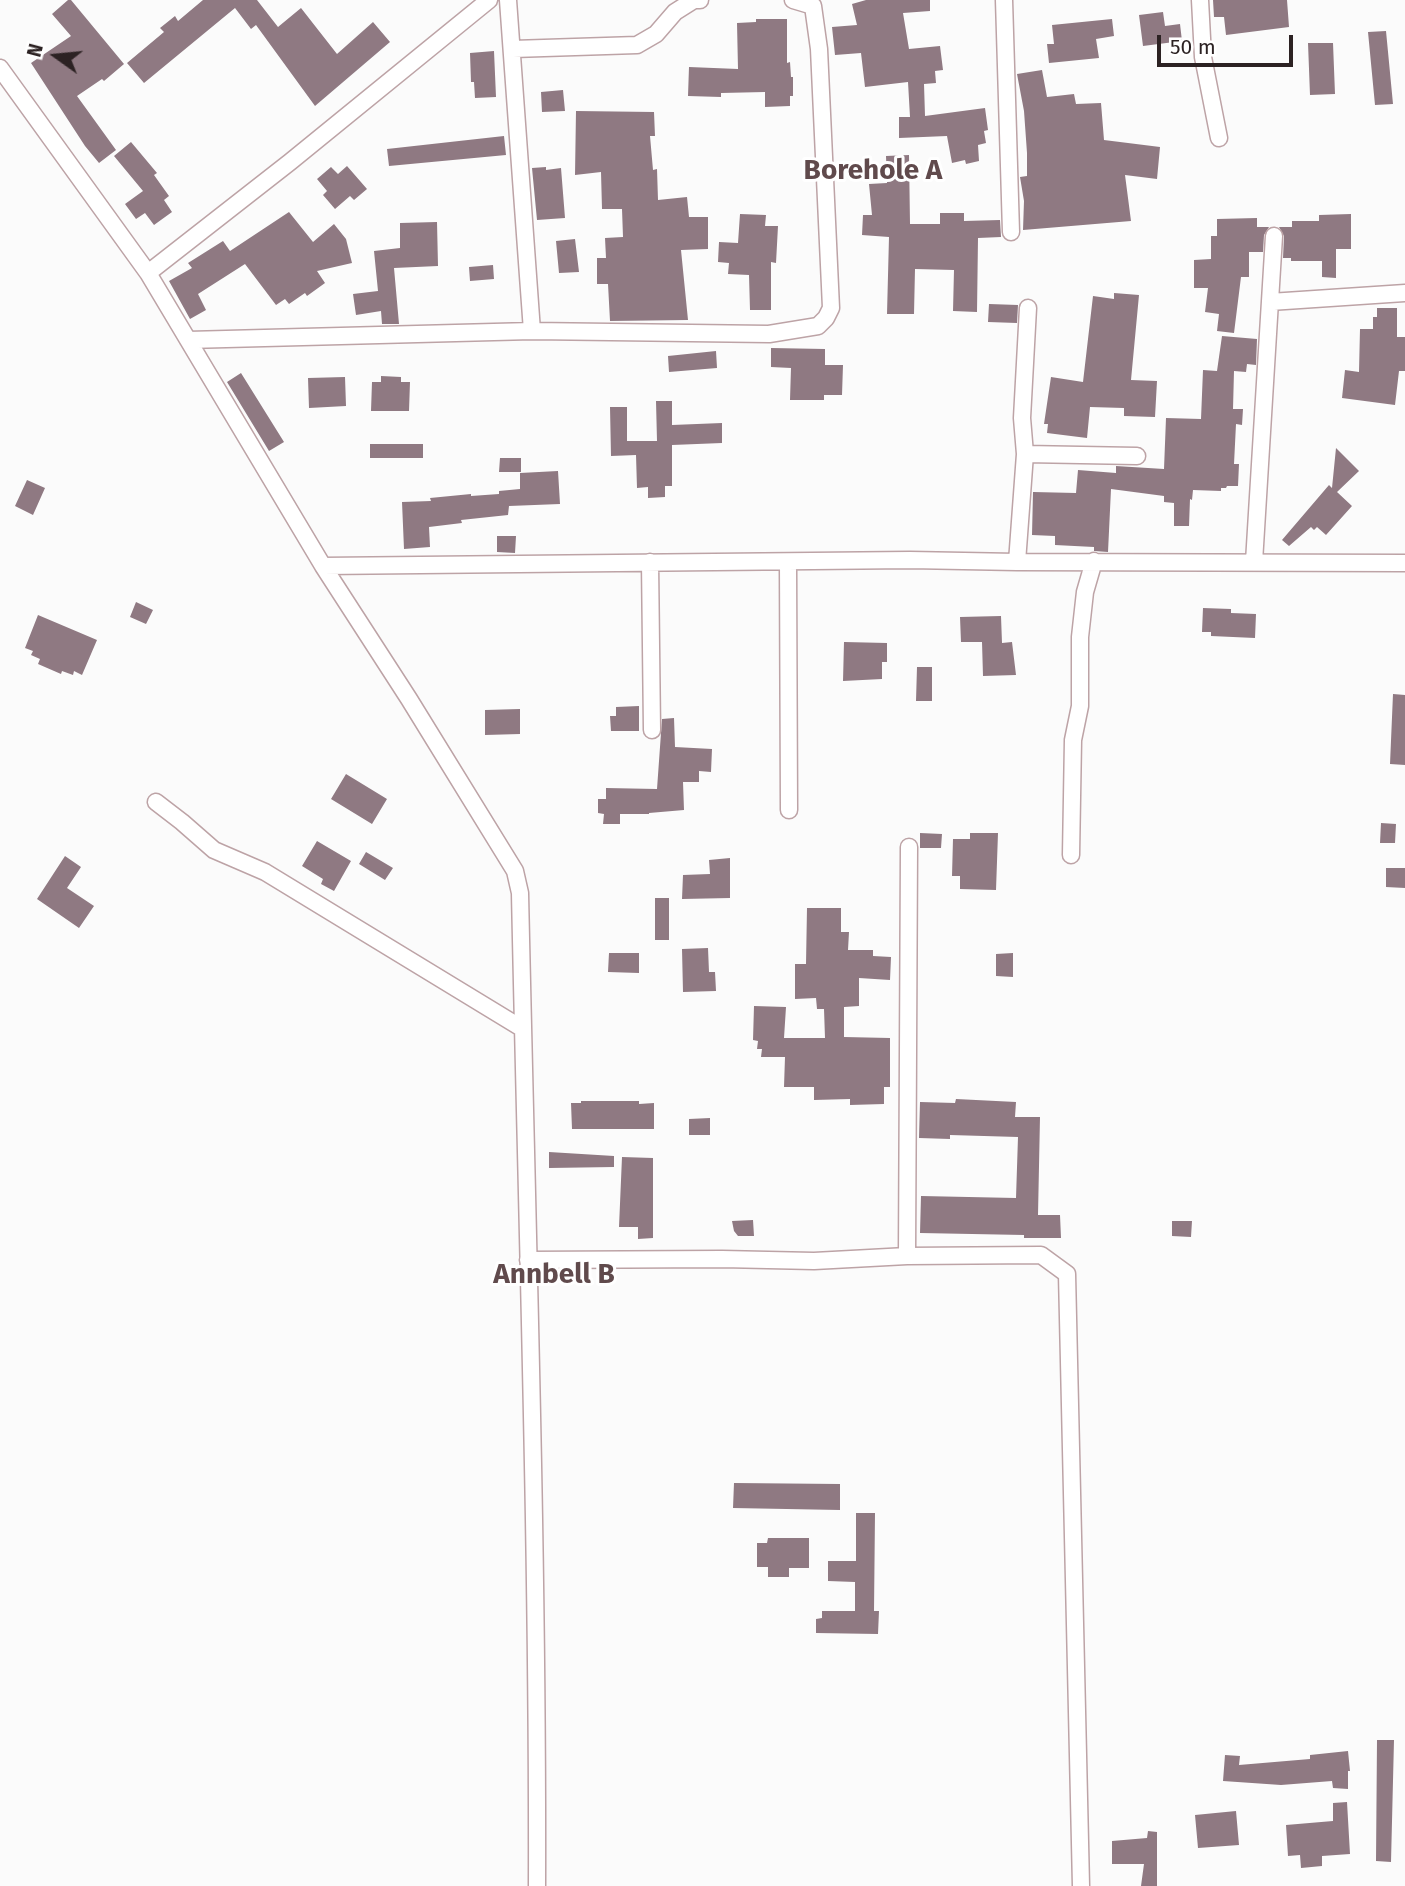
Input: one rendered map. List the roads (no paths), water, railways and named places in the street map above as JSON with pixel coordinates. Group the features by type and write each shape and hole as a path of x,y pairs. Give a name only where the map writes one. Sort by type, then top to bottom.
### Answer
{"street":[{"path":"148,274 489,0"},
{"path":"508,0 532,331"},
{"path":"513,49 637,45 656,34 674,12 694,0 699,0"},
{"path":"188,340 532,331 769,334 818,326 827,318 831,308 819,48 813,6 793,0"},
{"path":"1004,0 1011,232"},
{"path":"1200,0 1203,57 1219,138"},
{"path":"0,68 148,274 323,566 515,871 520,893 523,1029 537,1690 537,1886"},
{"path":"1254,562 1274,236"},
{"path":"1270,302 1405,293"},
{"path":"1017,562 1024,454 1022,418 1028,308"},
{"path":"1024,454 1137,456"},
{"path":"323,566 910,560 1405,563"},
{"path":"1071,855 1073,740 1080,706 1080,636 1085,592 1094,561"},
{"path":"650,562 652,730"},
{"path":"788,562 789,810"},
{"path":"156,802 214,850 265,872 523,1029"},
{"path":"907,1256 909,847"},
{"path":"528,1260 814,1261 907,1256 1041,1255 1067,1274 1081,1886"}],"district":[{"name":"Borehole A","path":"873,171"},
{"name":"Annbell B","path":"554,1275"}]}
